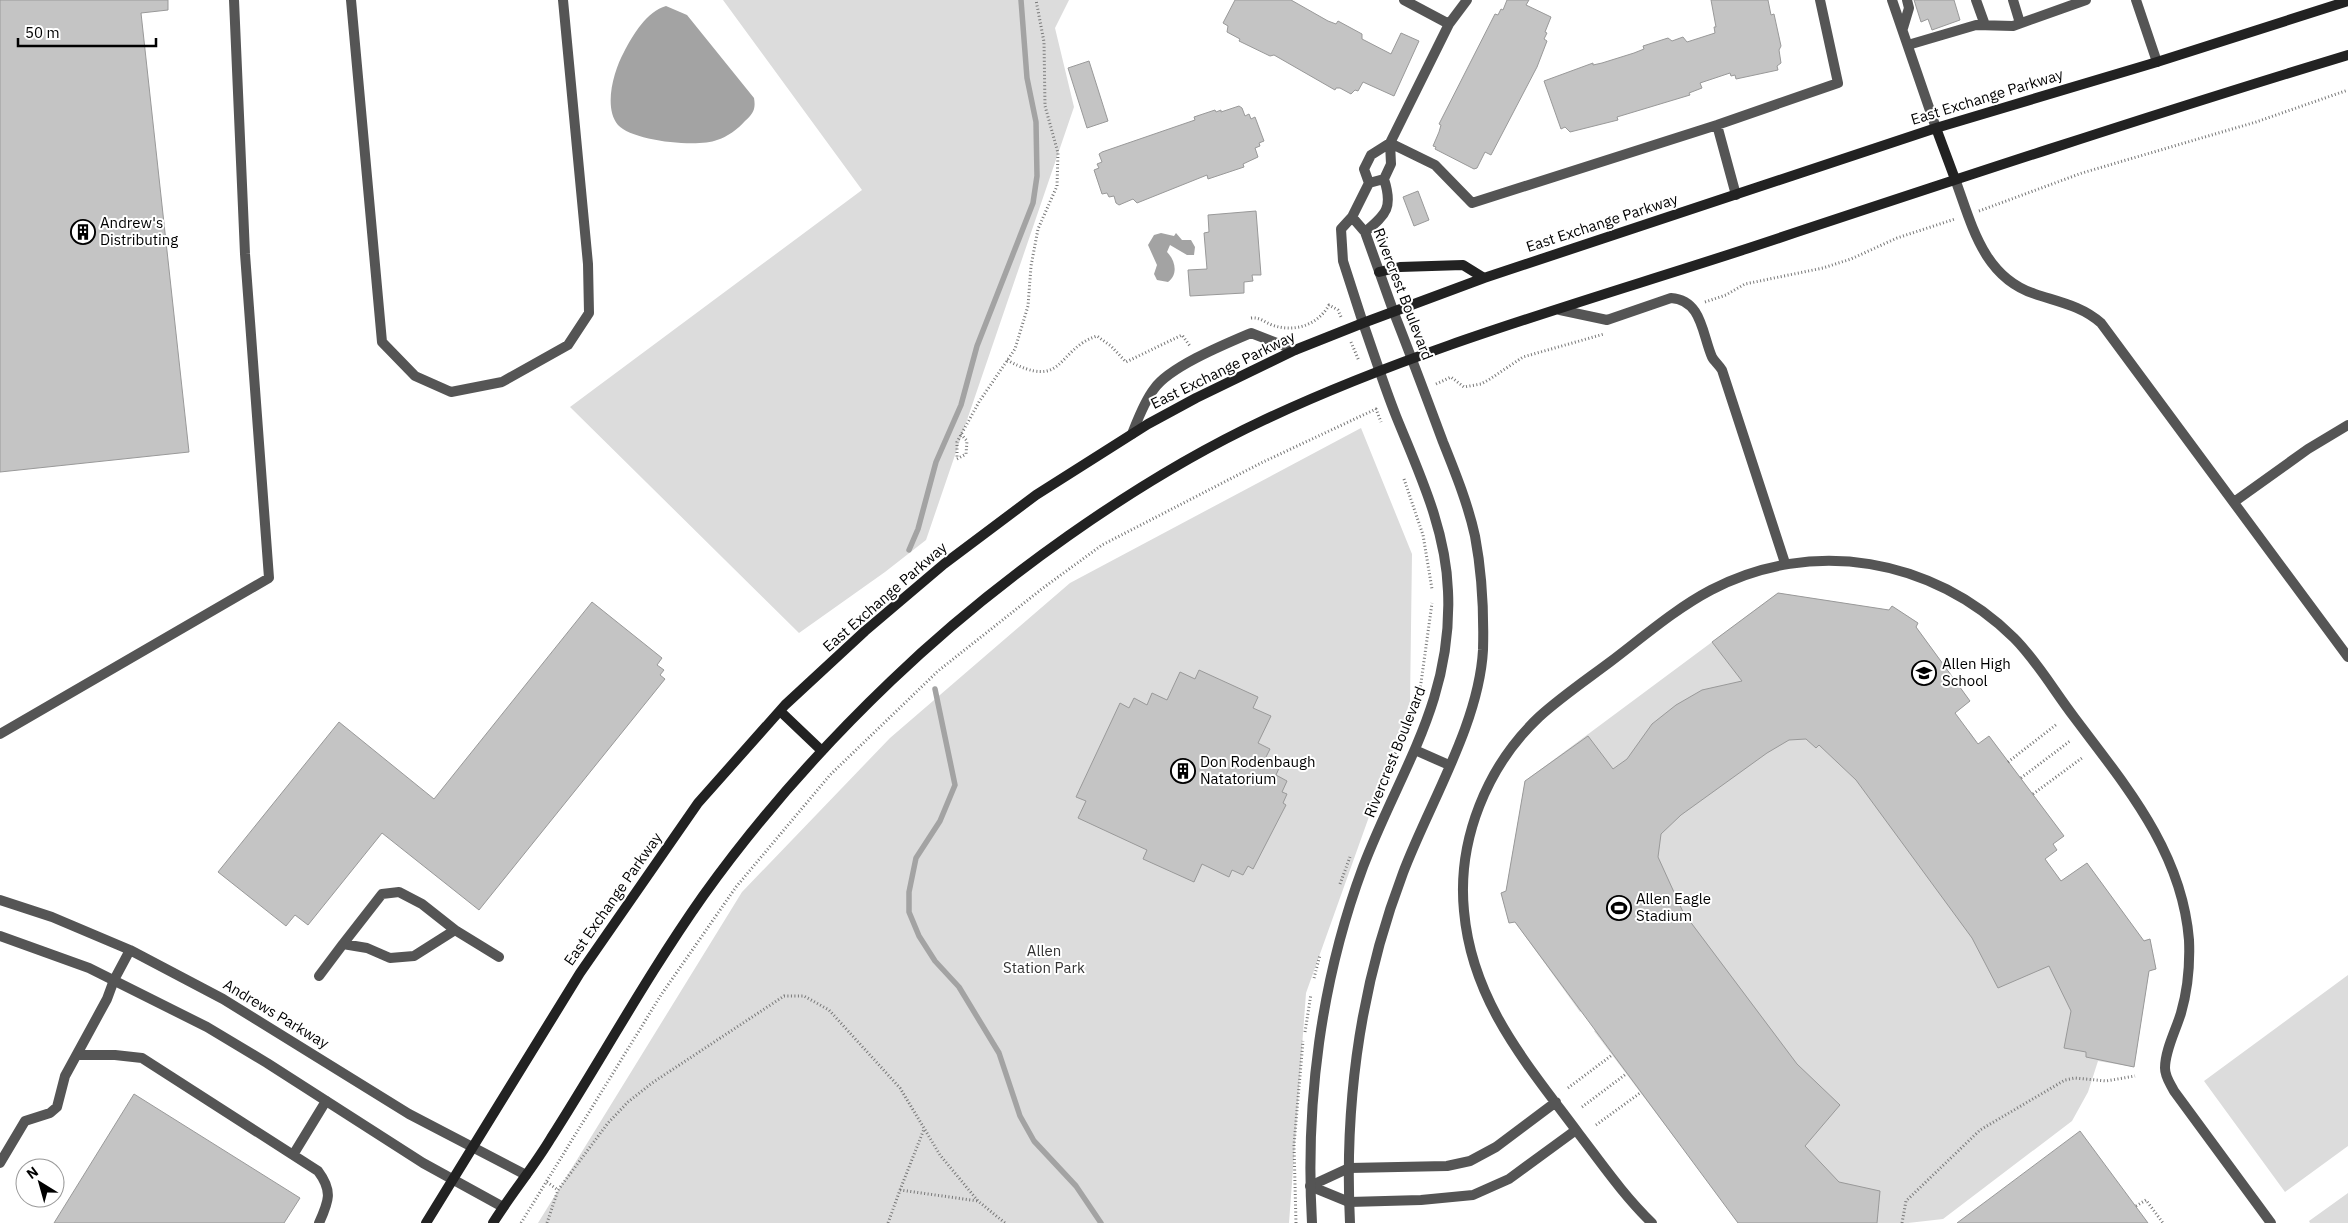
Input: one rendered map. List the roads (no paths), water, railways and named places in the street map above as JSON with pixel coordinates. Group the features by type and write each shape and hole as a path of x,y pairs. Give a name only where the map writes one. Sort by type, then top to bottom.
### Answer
{"main road":[{"name":"East Exchange Parkway","path":"426,1223 580,972 698,804 780,711 865,631 944,564 1036,494 1132,434 1196,398 1295,350 1363,323 1484,278 1936,128 2157,62 2348,1"},
{"path":"493,1223 547,1146 638,996 702,898 773,806 822,751 894,678 937,639 1060,543 1157,479 1233,435 1268,418 1412,359 1955,179 2348,55"},
{"path":"1936,128 1955,179"},
{"path":"1379,272 1400,267 1463,265 1484,278"},
{"path":"780,711 822,751"}],"street":[{"path":"0,734 268,578 245,254 234,0"},
{"path":"351,0 382,342 415,376 451,392 502,382 535,364 568,345 589,313 588,264 563,0"},
{"path":"1404,0 1449,24"},
{"path":"1365,232 1386,212 1389,195 1384,179 1391,164 1390,143 1449,24 1467,0"},
{"path":"1390,143 1435,165 1472,203 1716,125 1838,83 1820,0"},
{"path":"1892,0 1936,128"},
{"path":"1903,28 1909,8 1907,0"},
{"path":"1976,0 1985,25"},
{"path":"2013,0 2020,23"},
{"path":"1908,45 1976,25 2013,26 2086,0"},
{"path":"2136,0 2157,62"},
{"path":"1716,125 1736,195"},
{"path":"1352,217 1369,183 1364,169 1371,155 1390,143"},
{"path":"1369,183 1384,179"},
{"path":"1955,179 1981,249 1990,262 2010,281 2030,293 2081,309 2101,323 2348,657"},
{"name":"Rivercrest Boulevard","path":"1312,1223 1309,1153 1314,1075 1337,949 1364,865 1434,702 1444,661 1448,622 1447,574 1437,521 1380,372 1343,261 1341,229 1352,217 1365,232 1466,504 1475,534 1481,583 1483,652 1480,677 1472,709 1402,874 1371,973 1359,1029 1352,1081 1349,1168 1350,1223"},
{"path":"1560,310 1607,320 1671,298 1679,299 1691,307 1698,315 1713,358 1722,370 1785,563"},
{"path":"1132,434 1145,403 1153,389 1164,376 1229,342 1250,333 1295,350"},
{"path":"2234,502 2308,449 2348,425"},
{"path":"1652,1223 1624,1192 1576,1130 1497,1019 1483,989 1469,941 1464,911 1465,865 1472,828 1483,797 1514,746 1538,718 1679,610 1708,592 1747,574 1785,563 1826,560 1880,565 1924,578 1960,596 2002,628 2023,648 2152,824 2169,858 2187,920 2190,956 2183,1007 2166,1059 2165,1073 2174,1090 2271,1223"},
{"path":"1414,750 1449,765"},
{"path":"319,976 382,894 399,892 422,904 455,930 499,957"},
{"name":"Andrews Parkway","path":"0,900 52,917 130,950 223,999 409,1114 526,1175"},
{"path":"342,944 367,948 390,958 414,956 455,930"},
{"path":"0,936 89,968 207,1028 423,1163 503,1207"},
{"path":"0,1163 26,1121 50,1113 57,1107 65,1076 130,950"},
{"path":"77,1055 115,1055 142,1058 318,1171 326,1182 329,1202 319,1223"},
{"path":"293,1155 326,1101"},
{"path":"1310,1186 1349,1168 1447,1166 1470,1162 1496,1147 1556,1102"},
{"path":"1310,1186 1349,1202 1429,1200 1473,1195 1509,1179 1576,1130"}],"waterway":[{"path":"909,550 918,529 936,462 961,405 977,346 1033,203 1037,176 1036,122 1027,78 1021,0"},
{"path":"935,689 955,785 940,821 916,858 909,892 909,912 919,936 935,961 959,987 999,1053 1020,1116 1034,1141 1076,1186 1101,1223"}],"place":[{"name":"Andrew's Distributing","path":"83,232"},
{"name":"Allen High School","path":"1924,673"},
{"name":"Don Rodenbaugh Natatorium","path":"1183,771"},
{"name":"Allen Eagle Stadium","path":"1619,908"}],"park label":[{"name":"Allen Station Park","path":"1044,960"}]}
